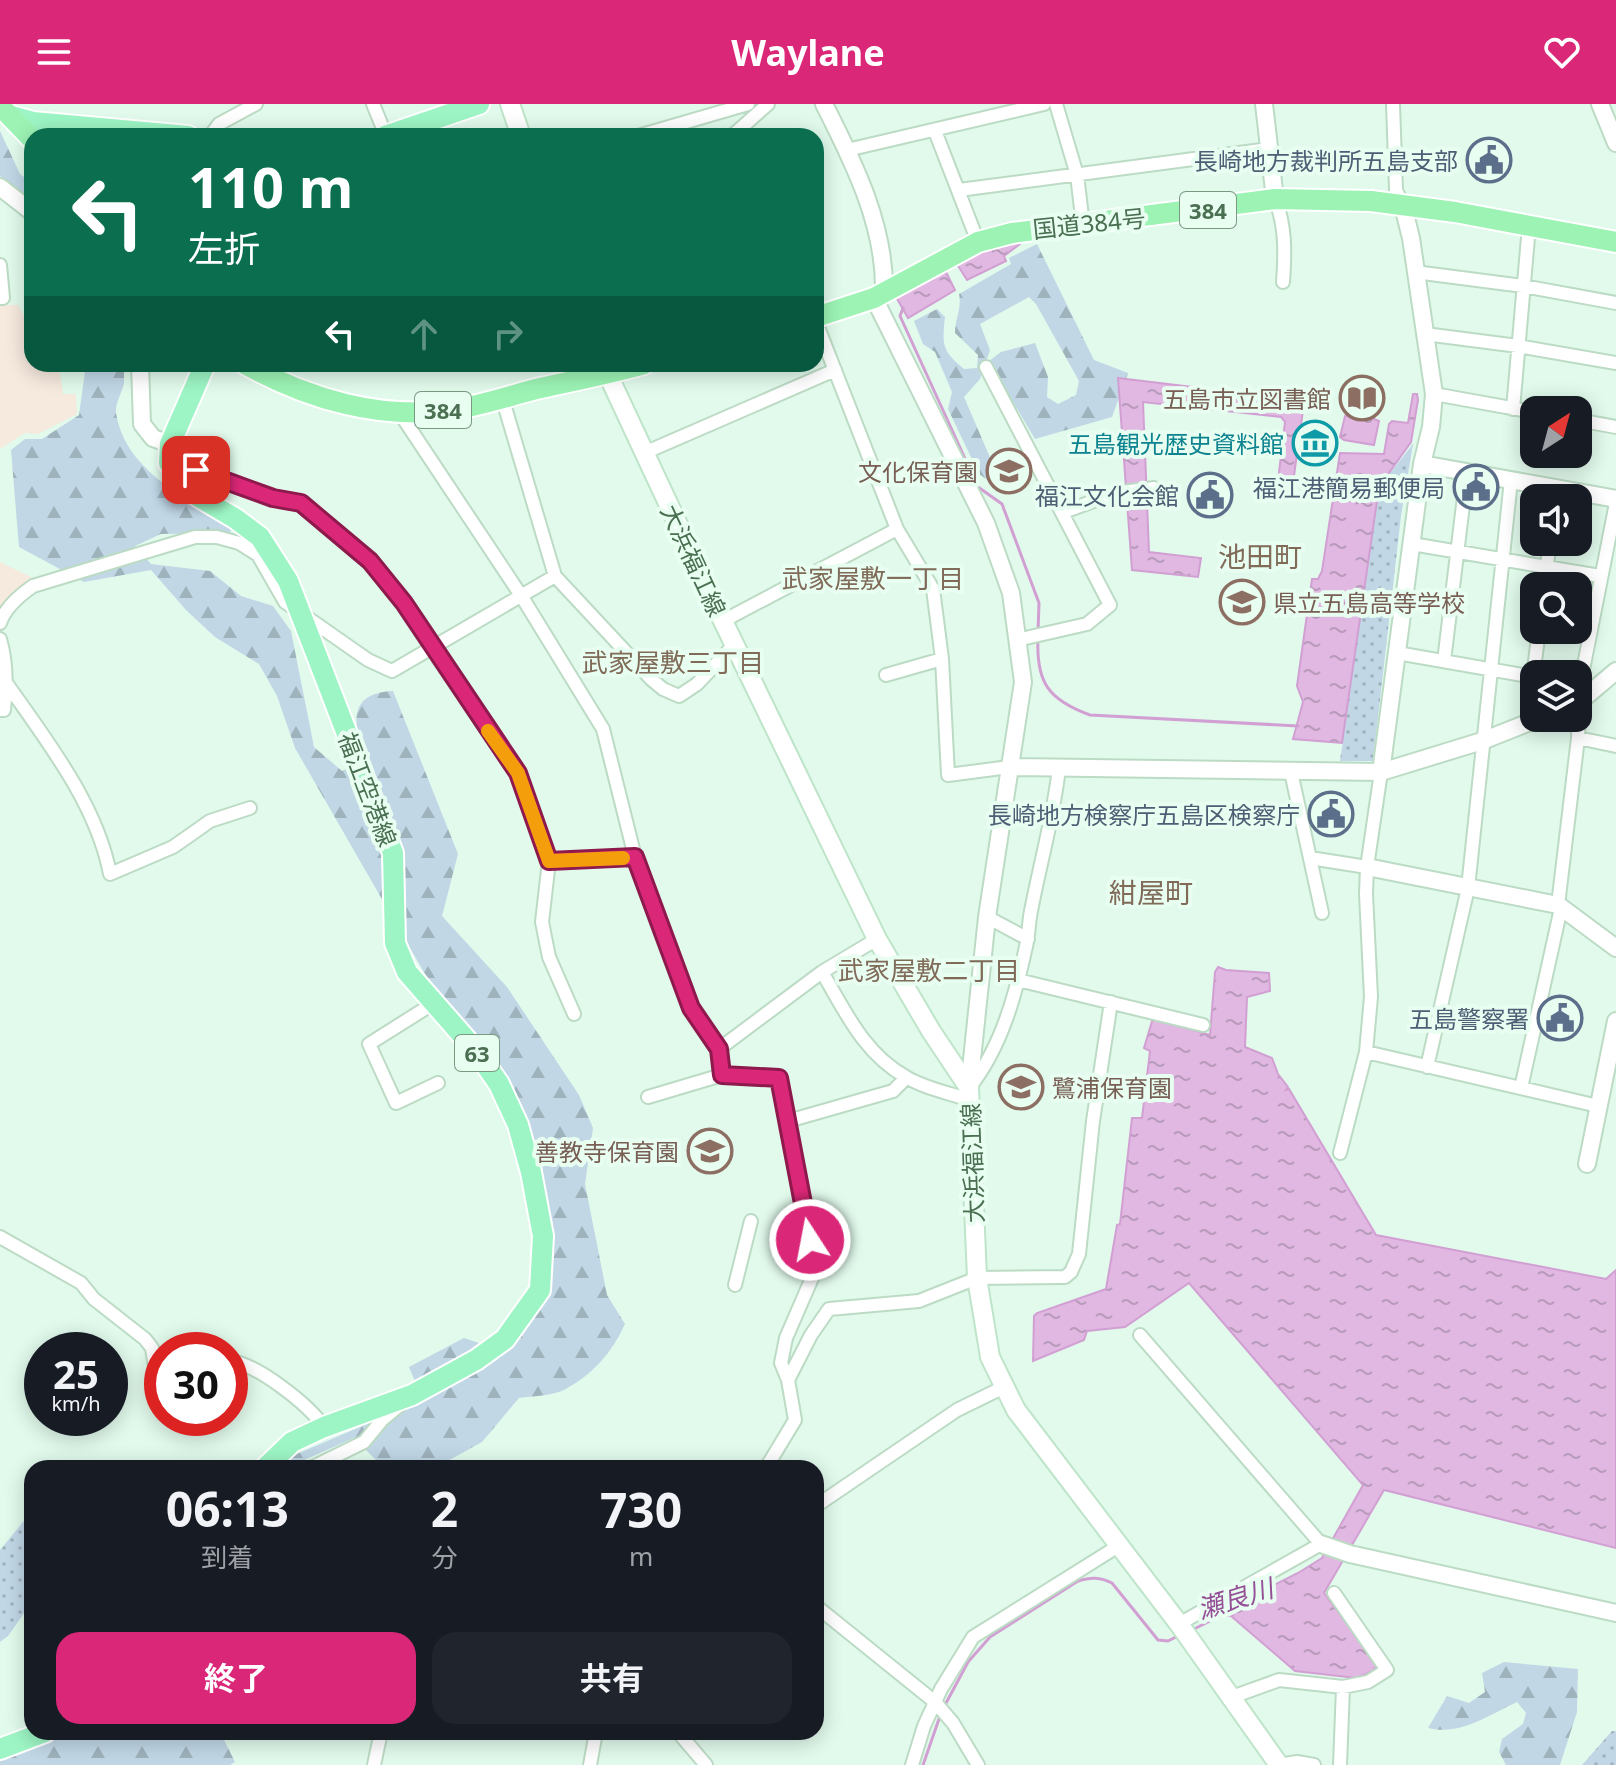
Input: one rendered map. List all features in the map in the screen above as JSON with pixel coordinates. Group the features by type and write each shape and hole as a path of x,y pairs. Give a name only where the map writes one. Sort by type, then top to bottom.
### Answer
{"highway":[{"path":"4,112 24,131"},
{"name":"国道384号","path":"824,317 879,296 978,242 1037,228 1083,225 1275,199 1371,201 1616,242"},
{"name":"384","path":"261,372 299,391 333,402 399,412 453,410 594,372"}],"main road":[{"path":"409,128 479,104"},
{"path":"510,104 518,128"},
{"path":"4,112 33,122 99,128"},
{"path":"170,444 202,372"},
{"name":"大浜福江線","path":"606,372 734,645 877,939 970,1094 977,1278 990,1357 1004,1387 1016,1410 1194,1644 1279,1765"},
{"name":"福江空港線","path":"170,444 169,463 189,491 260,537 288,581 393,853 395,943 407,972 477,1052 499,1084 518,1125 543,1236 540,1290 505,1339 476,1360 412,1395 292,1442 273,1460"},
{"path":"0,1749 24,1740"}],"street":[{"path":"216,128 256,104"},
{"path":"373,104 383,128"},
{"path":"666,128 748,104"},
{"path":"741,128 768,104"},
{"path":"824,104 847,150 880,242 885,265 879,296 986,523 1011,593 1023,682 987,917 970,1094"},
{"path":"847,150 1044,104"},
{"path":"1056,104 1077,175 1083,225"},
{"path":"1264,104 1275,199 1281,213 1285,252 1283,282"},
{"path":"1340,1153 1366,1052 1371,997 1367,867 1434,394 1411,238 1396,190 1393,104"},
{"path":"1600,104 1616,143"},
{"path":"935,131 978,242"},
{"path":"959,190 1269,149"},
{"path":"0,187 24,206"},
{"path":"1513,409 1529,226"},
{"path":"0,265 3,298 0,298"},
{"path":"1415,272 1523,286 1616,303"},
{"path":"1425,334 1616,363"},
{"path":"824,341 897,529 933,589 942,659 948,775 1009,767 1381,772 1520,726"},
{"path":"986,367 1110,605 1087,624 1017,640"},
{"path":"644,453 835,370"},
{"path":"140,372 142,424 153,438 186,453 196,470 273,498 301,503 370,561 404,603 518,773 549,861 542,922 549,957 574,1014"},
{"path":"1434,394 1520,410"},
{"path":"502,397 555,576 651,679 679,696 697,684 734,645"},
{"path":"399,412 522,597 603,729 635,857 691,1008 719,1049 722,1075"},
{"path":"1592,423 1616,427"},
{"path":"1422,464 1525,484"},
{"path":"1444,661 1467,472"},
{"path":"1427,1067 1468,888 1511,480"},
{"path":"1064,512 1115,493 1154,488"},
{"path":"1584,660 1600,576 1613,532 1616,501 1592,498"},
{"path":"723,621 897,529"},
{"path":"0,623 2,616 33,586 195,537 217,537 239,543 258,555 285,602 336,640 381,668 392,671 555,576"},
{"path":"1412,544 1600,576"},
{"path":"1546,572 1548,556"},
{"path":"0,639 7,684 4,710 0,710"},
{"path":"1397,653 1520,675"},
{"path":"886,675 942,659"},
{"path":"1592,692 1616,671"},
{"path":"7,684 71,782 107,855 110,874 173,847 210,821 250,808"},
{"path":"1521,1088 1560,906 1578,732"},
{"path":"1578,738 1616,746"},
{"path":"970,1094 1000,1039 1018,980 1059,768"},
{"path":"1291,772 1322,913"},
{"path":"549,861 635,857"},
{"path":"1310,858 1560,906 1616,948"},
{"path":"987,917 1028,939"},
{"path":"719,1049 822,972 877,939"},
{"path":"822,972 860,1038 878,1057 906,1078 970,1094"},
{"path":"1018,980 1203,1025"},
{"path":"788,1380 811,1335 829,1309 919,1301 977,1278 1065,1277 1071,1272 1079,1254 1093,1121 1111,1002"},
{"path":"434,1003 369,1044 396,1103 438,1083"},
{"path":"1587,1164 1616,1021"},
{"path":"1366,1052 1598,1106"},
{"path":"648,1097 722,1075 779,1078 812,1248 812,1278 786,1338 781,1363 788,1380 795,1420 771,1460"},
{"path":"788,1121 893,1091 906,1078"},
{"path":"735,1285 751,1221"},
{"path":"0,1237 81,1283 94,1299 144,1338"},
{"path":"1140,1335 1321,1544 1350,1554 1616,1613"},
{"path":"248,1368 289,1391 324,1427"},
{"path":"824,1501 957,1410 1004,1387"},
{"path":"327,1460 364,1442 382,1420 412,1395"},
{"path":"1179,1624 1321,1544"},
{"path":"912,1765 935,1702 973,1637 1120,1545"},
{"path":"1232,1697 1279,1680 1343,1687 1368,1682 1387,1670 1334,1593"},
{"path":"824,1612 935,1702 953,1723 978,1765"},
{"path":"1340,1765 1343,1687"},
{"path":"374,1765 379,1740"},
{"path":"590,1765 595,1740"},
{"path":"685,1740 706,1765"},
{"path":"1279,1765 1297,1762 1314,1765"}],"shaded area":[{"path":"0,305 18,305 24,316 24,372 60,372 63,394 76,394 77,414 38,434 25,433 0,449"},
{"path":"0,562 33,578 0,616"}],"green space":[{"path":"0,131 24,177 24,196 0,176"},
{"path":"1037,244 1094,360 1128,373 1112,417 1035,439 989,361 1001,352 1035,343 1048,377 1047,397 1058,404 1076,395 1079,381 1036,304 1029,297 980,324 990,350 980,379 964,397 995,469 989,481 979,474 948,409 952,392 935,352 923,344 914,321 937,309 945,317 944,341 951,357 964,369 977,368 978,355 955,333 959,294 1011,264 1009,258"},
{"path":"85,372 124,372 116,413 122,434 132,452 146,468 180,495 236,524 229,533 161,534 135,546 151,564 210,571 241,596 273,606 291,631 314,747 342,771 364,760 357,724 360,705 378,693 393,691 458,854 442,916 507,987 579,1095 593,1128 585,1184 607,1295 625,1324 607,1354 584,1377 559,1392 519,1398 482,1442 449,1460 376,1460 354,1438 304,1460 287,1460 423,1400 409,1367 464,1338 506,1352 548,1292 503,1075 425,974 295,748 277,696 259,664 215,637 151,570 84,582 19,547 11,450 25,439 42,439 79,415"},
{"path":"1413,444 1401,516 1373,761 1340,761 1379,487"},
{"path":"24,1521 24,1613 0,1642 0,1550"},
{"path":"1504,1662 1578,1669 1577,1712 1560,1765 1506,1765 1499,1752 1502,1739 1523,1724 1526,1713 1517,1702 1463,1727 1428,1728 1447,1696 1469,1703 1485,1692 1482,1673"},
{"path":"1612,1731 1616,1731 1616,1765 1582,1765"},
{"path":"49,1740 224,1740 235,1762 230,1765 0,1765 0,1761 14,1752"}],"water":[{"path":"1018,240 1020,244 1004,256 1006,261 967,280 957,264 993,244"},
{"path":"945,270 955,290 908,318 896,297"},
{"path":"1118,378 1302,400 1304,403 1293,483 1278,481 1285,422 1281,417 1143,402 1149,552 1201,558 1198,577 1132,570"},
{"path":"1413,394 1417,394 1418,400 1411,442 1379,487 1342,743 1293,739 1303,702 1297,686 1312,579 1318,579 1322,571 1340,453 1384,454 1389,424 1392,421 1408,423"},
{"path":"1360,411 1379,421 1374,445 1340,437 1345,416 1356,417"},
{"path":"1218,967 1269,973 1270,991 1247,997 1245,1047 1272,1058 1278,1074 1288,1087 1286,1090 1289,1089 1376,1235 1606,1279 1616,1270 1616,1548 1384,1490 1324,1593 1377,1664 1373,1671 1356,1678 1295,1671 1224,1610 1322,1558 1363,1485 1189,1283 1125,1327 1087,1331 1084,1340 1033,1361 1034,1316 1037,1313 1106,1289 1117,1225 1120,1224 1132,1118 1142,1118 1150,1051 1144,1048 1153,1018 1210,1035"}],"waterway":[{"path":"903,308 900,316 978,487 1002,504 1039,603 1038,632"},
{"path":"1038,639 1040,667 1048,688 1064,703 1090,715 1298,726"},
{"name":"瀬良川","path":"945,1705 968,1662 990,1637 1078,1581 1095,1578 1112,1583 1158,1640 1168,1641 1178,1636"},
{"name":"瀬良川","path":"1192,1630 1220,1616 1233,1615"},
{"name":"瀬良川","path":"923,1765 940,1716"}],"slow traffic":[{"path":"488,731 518,773 549,861 623,858"}],"place":[{"name":"長崎地方裁判所五島支部","path":"1489,160"},
{"name":"五島市立図書館","path":"1362,398"},
{"name":"五島観光歴史資料館","path":"1315,443"},
{"name":"文化保育園","path":"1009,471"},
{"name":"福江港簡易郵便局","path":"1476,487"},
{"name":"福江文化会館","path":"1210,495"},
{"name":"県立五島高等学校","path":"1242,602"},
{"name":"長崎地方検察庁五島区検察庁","path":"1331,814"},
{"name":"五島警察署","path":"1560,1018"},
{"name":"鷺浦保育園","path":"1021,1087"},
{"name":"善教寺保育園","path":"710,1151"}],"district":[{"name":"池田町","path":"1260,556"},
{"name":"武家屋敷一丁目","path":"873,578"},
{"name":"武家屋敷三丁目","path":"673,662"},
{"name":"紺屋町","path":"1151,892"},
{"name":"武家屋敷二丁目","path":"929,970"}],"route":[{"path":"196,470 273,498 301,503 370,561 404,603 518,773 549,861 635,857 691,1008 719,1049 722,1075 779,1078 810,1240"}]}
